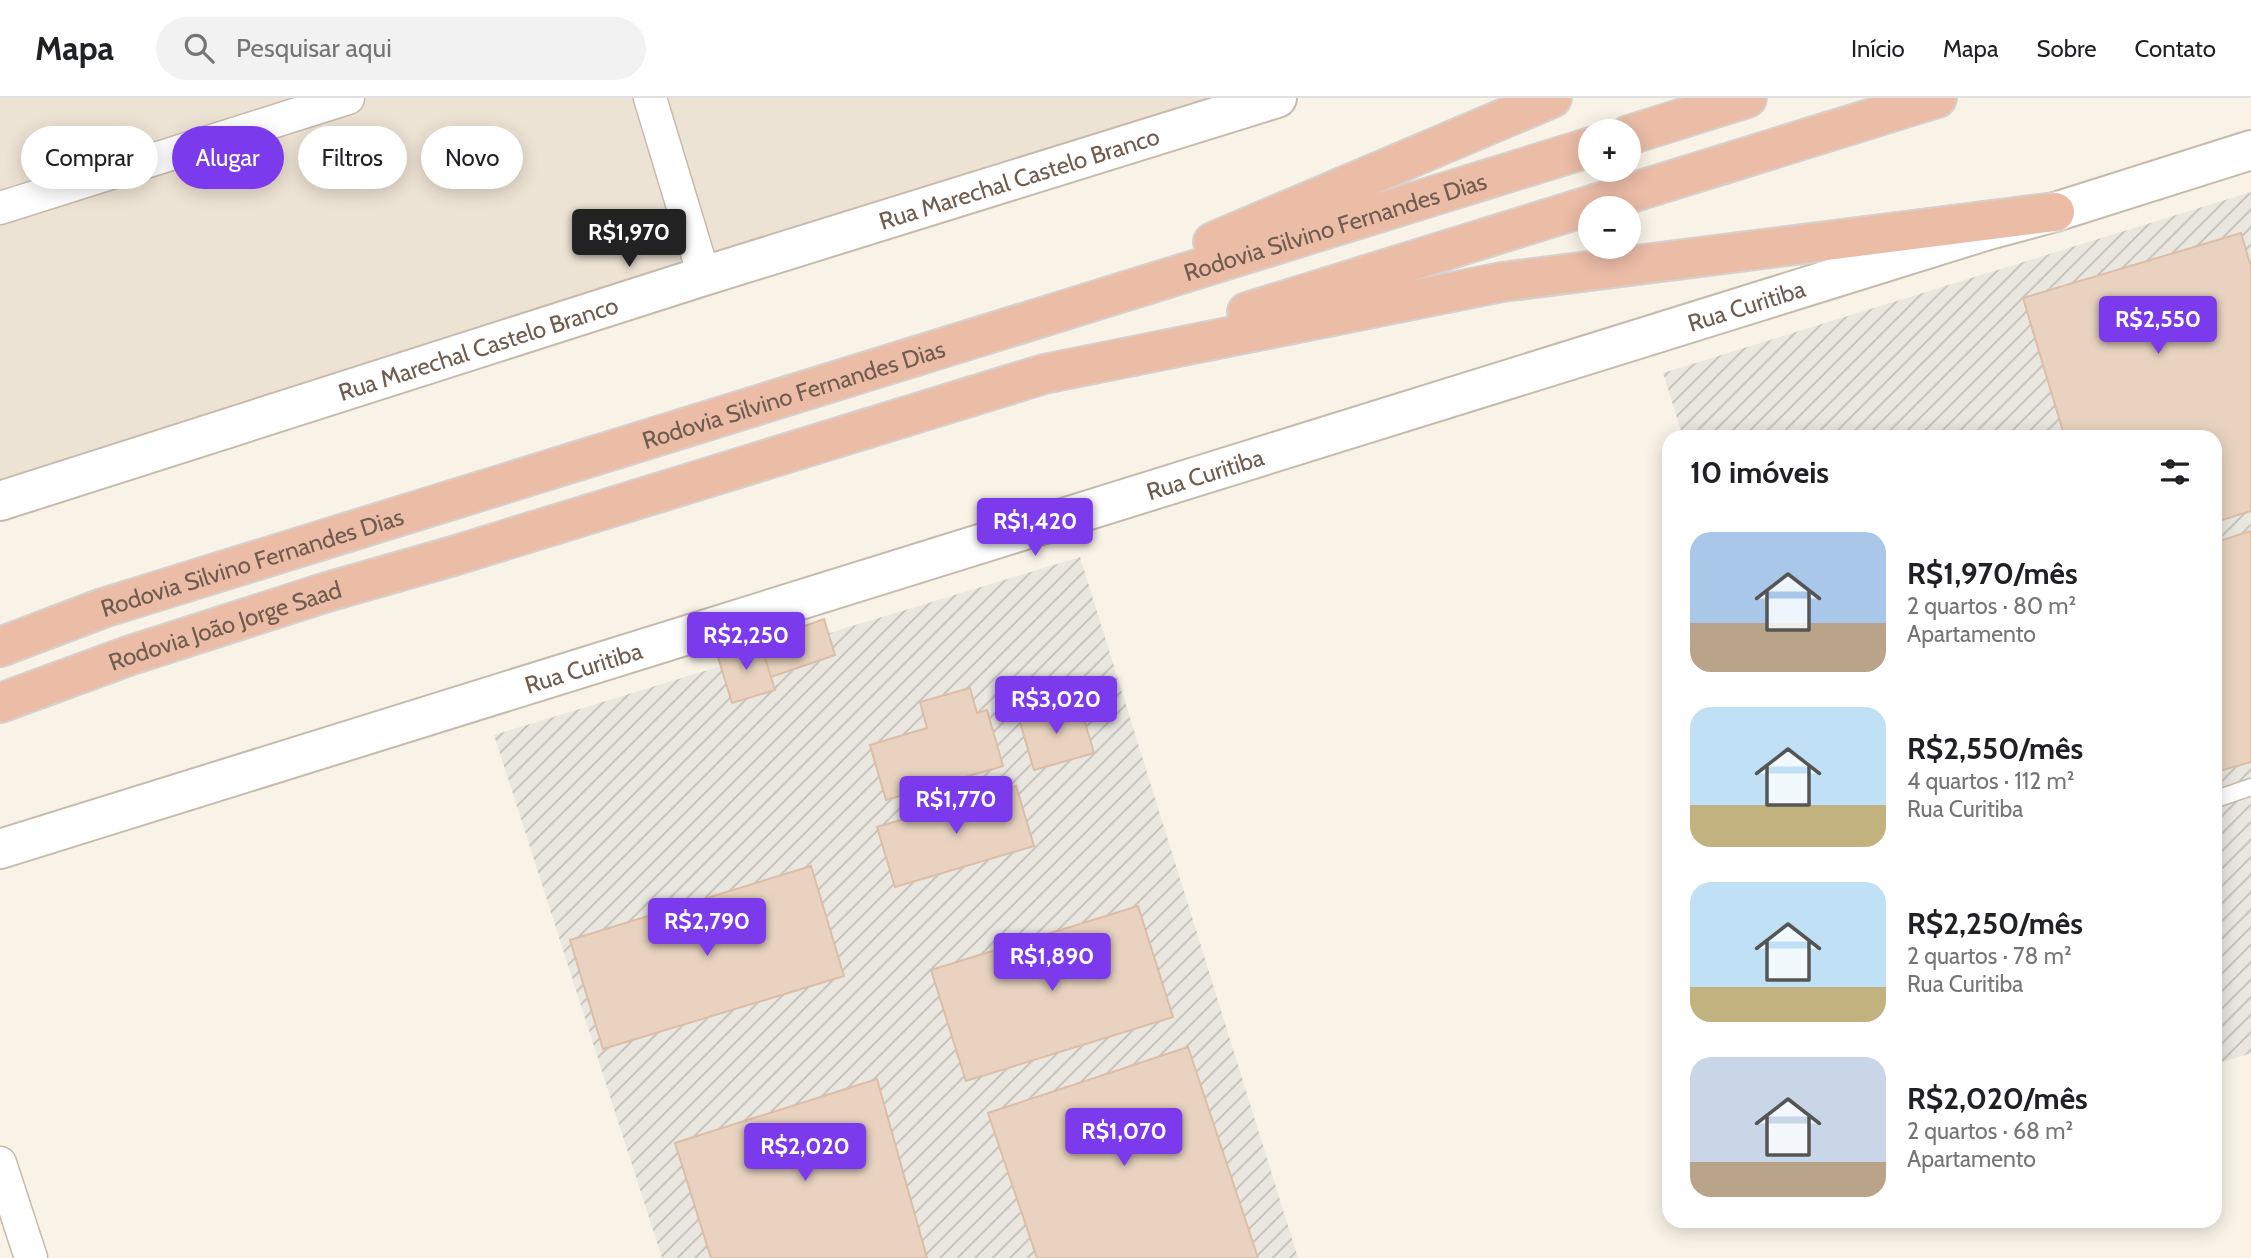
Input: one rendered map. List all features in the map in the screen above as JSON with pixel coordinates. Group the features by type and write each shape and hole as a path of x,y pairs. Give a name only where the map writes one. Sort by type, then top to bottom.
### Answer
{"highway":[{"path":"1035,320 1552,98"},
{"path":"1641,131 1747,98"},
{"path":"1044,374 1937,98"},
{"name":"Rodovia Silvino Fernandes Dias","path":"0,648 103,608 1578,151"},
{"path":"1044,374 1502,282 2055,212"},
{"name":"Rodovia João Jorge Saad","path":"0,703 128,656 287,605 1044,374"}],"street":[{"path":"0,208 348,98"},
{"path":"650,98 704,276"},
{"name":"Rua Marechal Castelo Branco","path":"0,501 704,276 1277,98"},
{"name":"Rua Curitiba","path":"0,849 2251,150"},
{"path":"0,1163 32,1258"}],"lane":[{"path":"2222,797 2251,787"}],"shaded area":[{"path":"0,98 1277,98 0,501"},
{"path":"2251,192 2251,1053 2222,1062 2222,430 1681,430 1663,373"},
{"path":"1080,557 1298,1258 662,1258 494,735"}],"building":[{"path":"2241,233 2251,267 2251,511 2222,520 2222,430 2063,430 2023,298"},
{"path":"2251,531 2251,762 2222,770 2222,540"},
{"path":"824,619 835,655 771,677 760,642"},
{"path":"760,642 775,690 732,703 717,654"},
{"path":"970,688 977,713 987,710 1003,766 886,800 870,745 927,728 920,702"},
{"path":"1079,702 1094,753 1034,770 1019,719"},
{"path":"1016,786 1034,846 895,887 877,827"},
{"path":"811,866 844,976 603,1049 570,940"},
{"path":"1138,906 1173,1017 966,1081 931,970"},
{"path":"1188,1047 1258,1258 1037,1258 988,1113"},
{"path":"877,1079 927,1258 711,1258 675,1143"}]}
